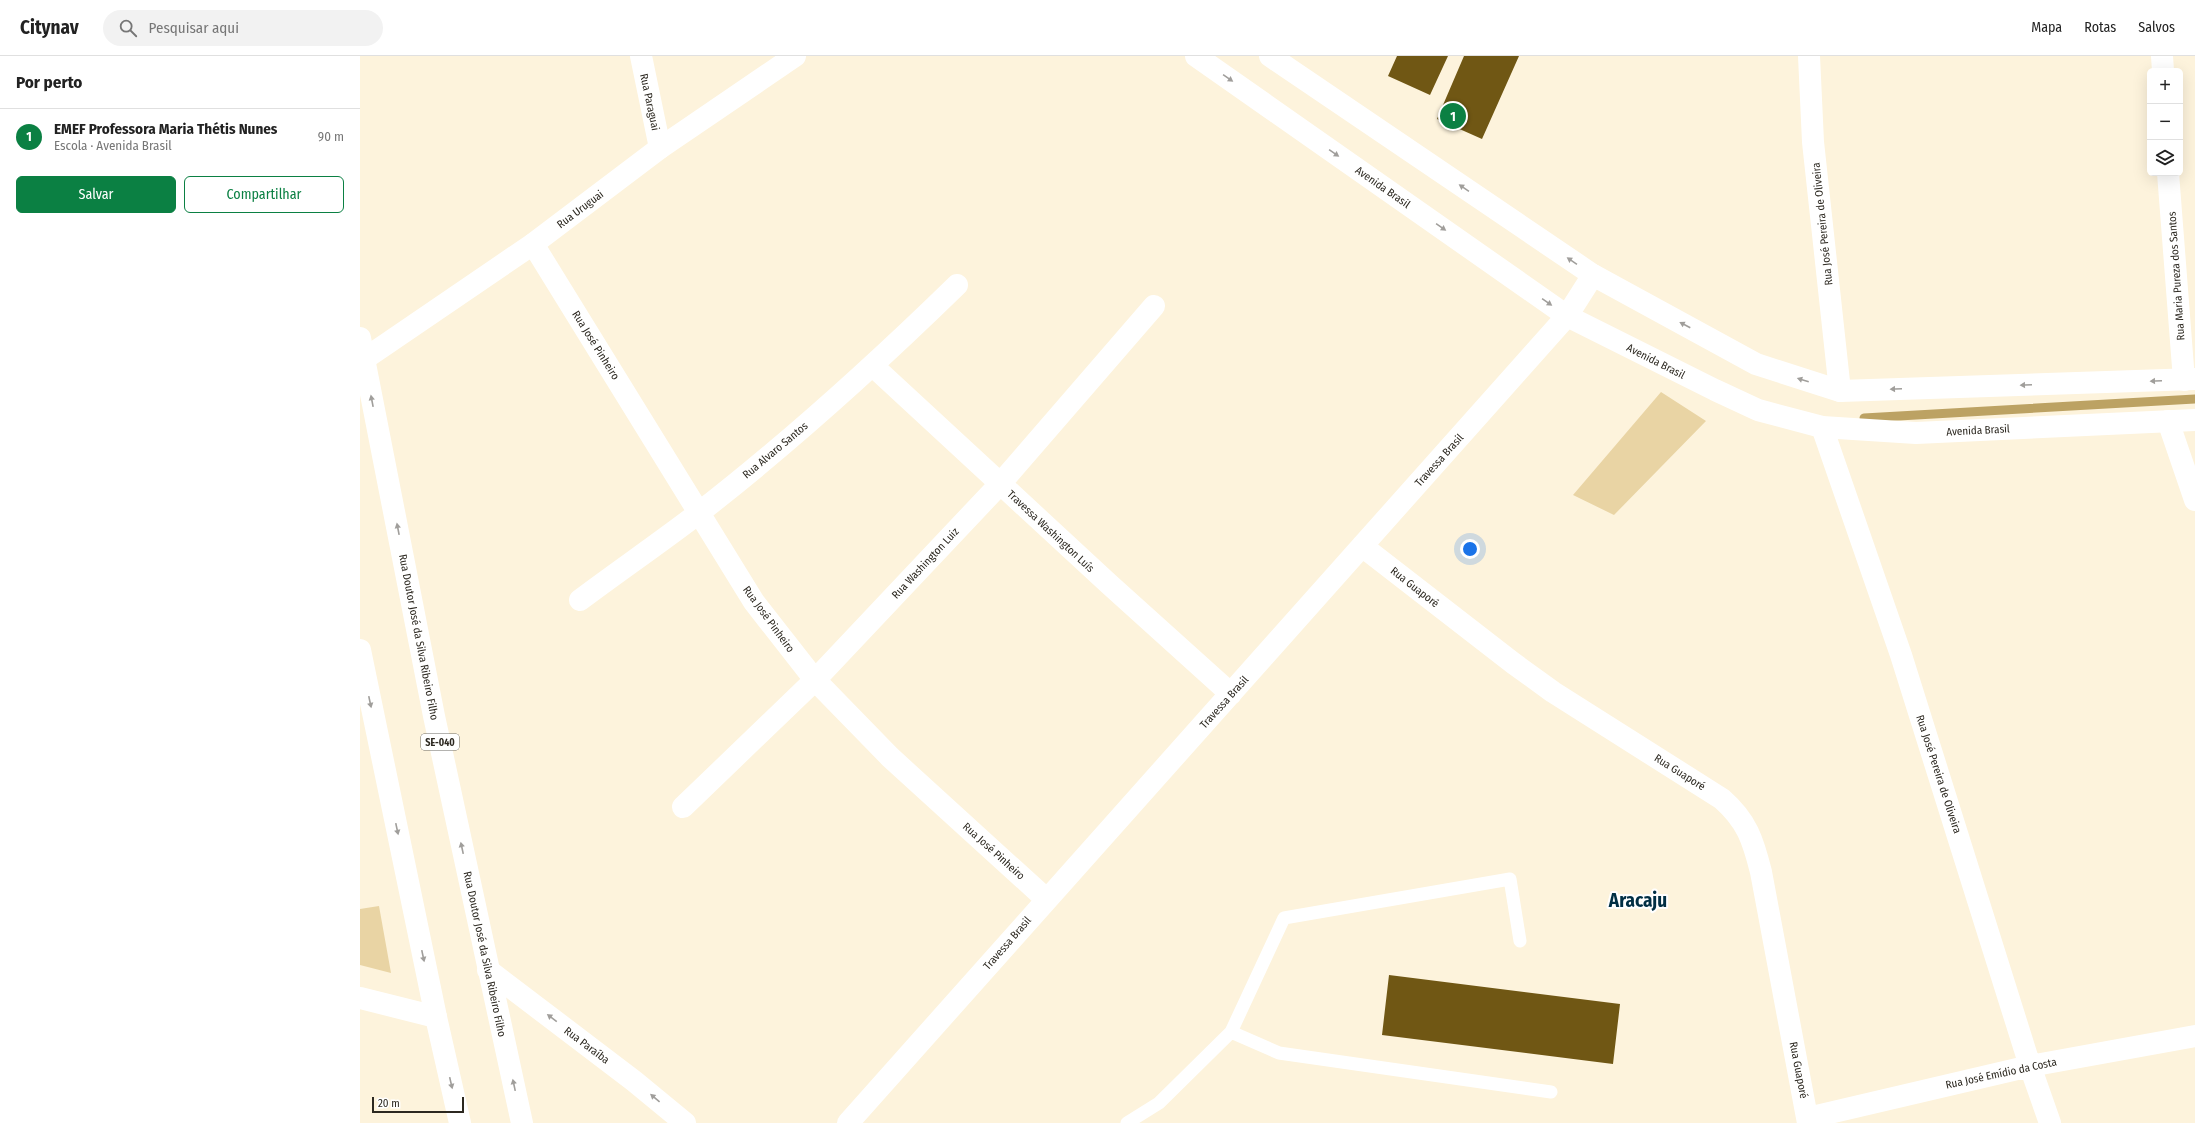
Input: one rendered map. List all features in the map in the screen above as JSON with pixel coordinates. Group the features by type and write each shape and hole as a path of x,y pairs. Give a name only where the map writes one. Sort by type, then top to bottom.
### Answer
{"street":[{"name":"Rua Paraguai","path":"641,56 660,148"},
{"name":"Rua Uruguai","path":"362,360 533,244 660,148 795,56"},
{"name":"Avenida Brasil","path":"1196,56 1567,316 1758,410 1822,427 1916,433 2195,420"},
{"path":"1270,56 1290,63 1593,275 1756,364 1840,391 2189,379"},
{"name":"Rua José Pereira de Oliveira","path":"1809,56 1813,142 1840,391"},
{"path":"2162,56 2163,68"},
{"name":"Rua Maria Pureza dos Santos","path":"2168,176 2189,379"},
{"name":"Rua José Pinheiro","path":"533,244 700,512 754,602 815,680 890,757 1046,899"},
{"name":"Travessa Brasil","path":"848,1123 1567,316 1593,275"},
{"name":"Rua Alvaro Santos","path":"580,600 700,512 873,366 957,286"},
{"name":"Rua Washington Luiz","path":"683,808 815,680 1000,484 1154,306"},
{"name":"Rua Doutor José da Silva Ribeiro Filho","path":"360,338 362,360 434,716 522,1123"},
{"name":"Travessa Washington Luís","path":"873,366 1000,484 1231,694"},
{"path":"2168,421 2195,500"},
{"name":"Rua José Pereira de Oliveira","path":"1822,427 1901,655 2030,1066 2050,1123"},
{"name":"Rua Guaporé","path":"1362,546 1536,679 1722,799 1735,810 1746,825 1758,859 1808,1120"},
{"path":"360,650 436,1016 460,1123"},
{"name":"Rua Paraíba","path":"488,970 634,1081 685,1123"},
{"path":"360,998 436,1016"},
{"name":"Rua José Emídio da Costa","path":"1808,1120 2030,1066 2195,1036"}],"lane":[{"path":"1127,1123 1159,1103 1231,1032 1284,918 1510,879 1520,941"},
{"path":"1231,1032 1279,1053 1551,1092"}],"shaded area":[{"path":"1661,392 1706,421 1614,515 1573,495"},
{"path":"379,906 391,973 360,965 360,909"}],"building":[{"path":"1397,56 1448,56 1430,95 1388,76"},
{"path":"1464,56 1519,56 1482,139 1437,119"},
{"path":"1389,975 1620,1004 1613,1064 1382,1035"}],"waterway":[{"path":"1864,418 2195,399"}],"place":[{"name":"EMEF Professora Maria Thétis Nunes","path":"1453,116"}],"district":[{"name":"Aracaju","path":"1638,900"}]}
